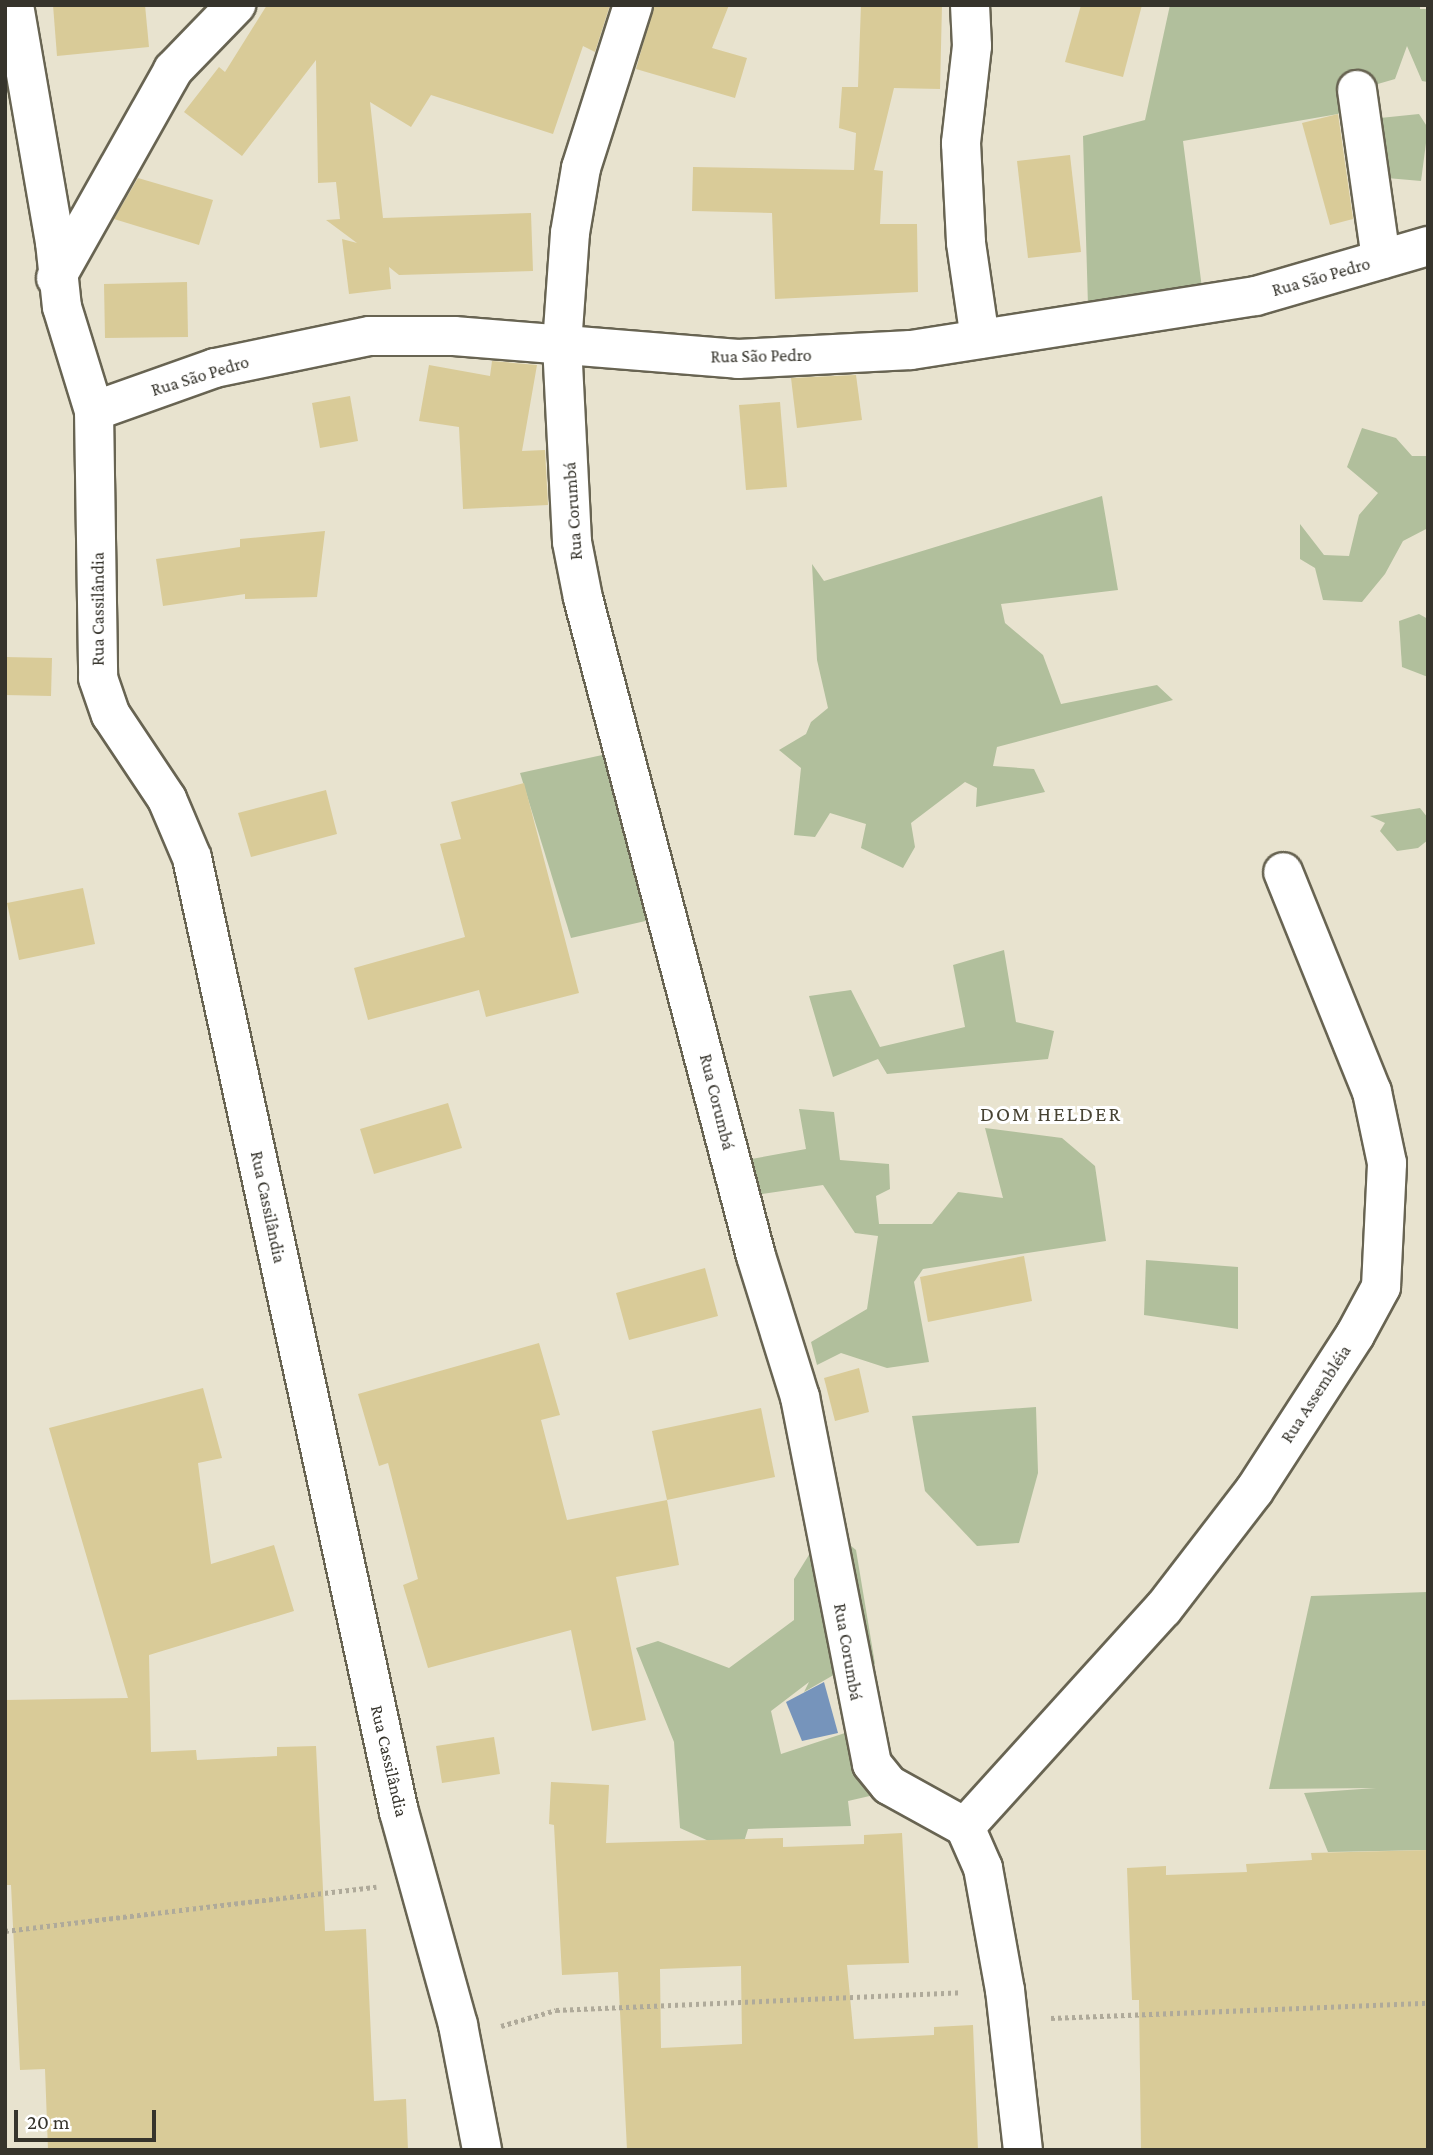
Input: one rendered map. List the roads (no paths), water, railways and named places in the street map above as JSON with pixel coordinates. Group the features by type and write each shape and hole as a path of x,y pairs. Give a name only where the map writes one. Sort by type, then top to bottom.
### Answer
{"street":[{"name":"Rua Cassilândia","path":"14,5 55,242 57,278 68,337 94,411 98,678 111,715 167,799 192,858 396,1798 460,2038 482,2150"},
{"path":"57,278 173,71 236,5"},
{"name":"Rua Corumbá","path":"633,5 581,168 570,233 562,344 572,542 583,598 756,1256 800,1397 869,1752 889,1785 965,1827"},
{"path":"970,5 972,46 961,143 966,243 980,340"},
{"path":"1357,90 1381,259"},
{"name":"Rua São Pedro","path":"94,411 215,368 370,336 562,344 738,359 911,350 1256,296 1428,246"},
{"name":"Rua Assembléia","path":"965,1827 1163,1609 1254,1491 1355,1335 1381,1287 1387,1163 1372,1092 1283,872"},
{"path":"965,1827 983,1868 1006,2005 1023,2150"}],"water":[{"path":"824,1682 838,1733 802,1741 786,1702"}],"district":[{"name":"DOM HELDER","path":"1051,1114"}]}
